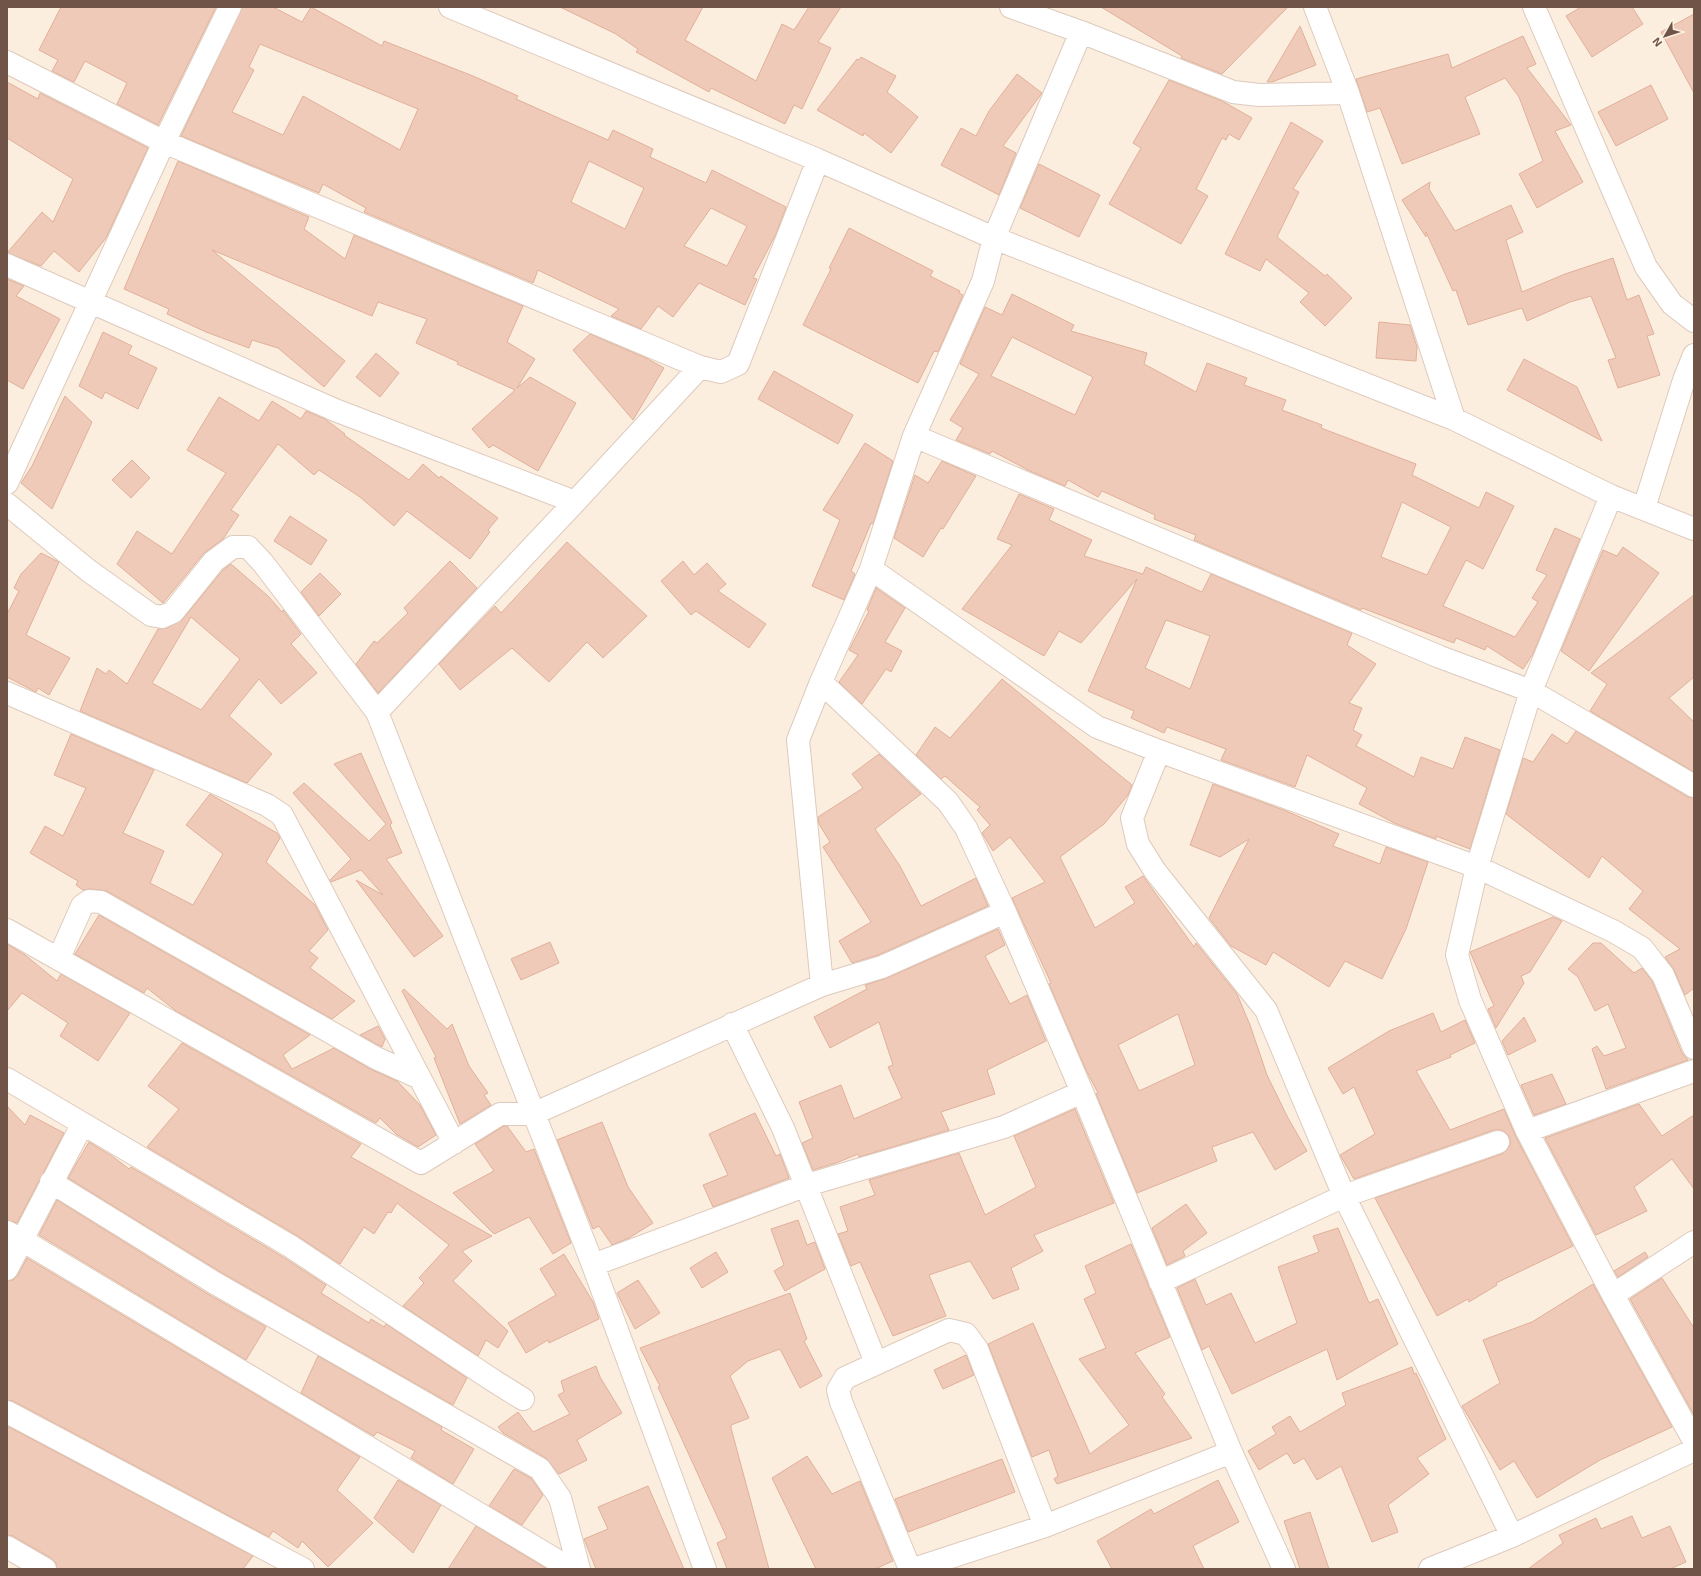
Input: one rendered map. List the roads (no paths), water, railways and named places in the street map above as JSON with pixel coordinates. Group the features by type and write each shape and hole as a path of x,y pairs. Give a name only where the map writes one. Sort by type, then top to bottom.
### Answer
{"street":[{"path":"7,483 164,142 230,7"},
{"path":"450,7 818,160 994,238 1454,419 1611,496 1694,529"},
{"path":"1011,7 1081,32 1233,92 1259,95 1348,93"},
{"path":"1315,7 1348,93 1454,419"},
{"path":"1534,7 1646,267 1672,304 1694,321"},
{"path":"822,985 798,740 821,682 871,569 914,436 983,281 994,238 1081,32"},
{"path":"7,62 164,142 700,367 721,372 738,364 818,160"},
{"path":"7,265 335,410 576,502"},
{"path":"1644,508 1684,380 1694,354"},
{"path":"377,712 576,502 700,367"},
{"path":"914,436 1440,657 1531,691 1694,786"},
{"path":"1611,496 1531,691 1477,868 1457,955 1470,1000 1527,1131 1613,1295 1694,1441"},
{"path":"7,504 89,571 150,615 162,617 173,612 214,561 233,547 248,547 264,563 377,712 593,1265 705,1569"},
{"path":"871,569 1097,727 1159,752 1477,868 1613,930 1642,948 1663,975 1694,1048"},
{"path":"821,682 948,802 966,828 1005,912 1082,1092 1231,1452 1284,1569"},
{"path":"7,693 267,805 282,815 418,1077 454,1143"},
{"path":"1159,752 1132,818 1138,844 1155,871 1266,1010 1344,1196 1512,1536"},
{"path":"59,958 82,906 89,901 102,902 376,1058 418,1077"},
{"path":"7,930 59,958 421,1164 500,1114 533,1114 822,985 882,967 1005,912"},
{"path":"732,1024 783,1128 807,1185 876,1363"},
{"path":"1527,1131 1694,1070"},
{"path":"7,1079 290,1246 487,1377 524,1399"},
{"path":"593,1265 807,1185 1004,1127 1082,1092"},
{"path":"7,1269 15,1236 51,1182 82,1124"},
{"path":"1160,1282 1344,1196 1498,1142"},
{"path":"51,1182 213,1282 540,1469 560,1498 579,1569"},
{"path":"15,1236 571,1569"},
{"path":"1613,1295 1694,1242"},
{"path":"910,1569 840,1402 838,1390 845,1378 950,1330 966,1334 977,1349 1045,1526"},
{"path":"7,1412 303,1569"},
{"path":"1430,1569 1512,1536 1694,1450"},
{"path":"914,1569 1045,1526 1231,1452"},
{"path":"7,1547 45,1569"}]}
